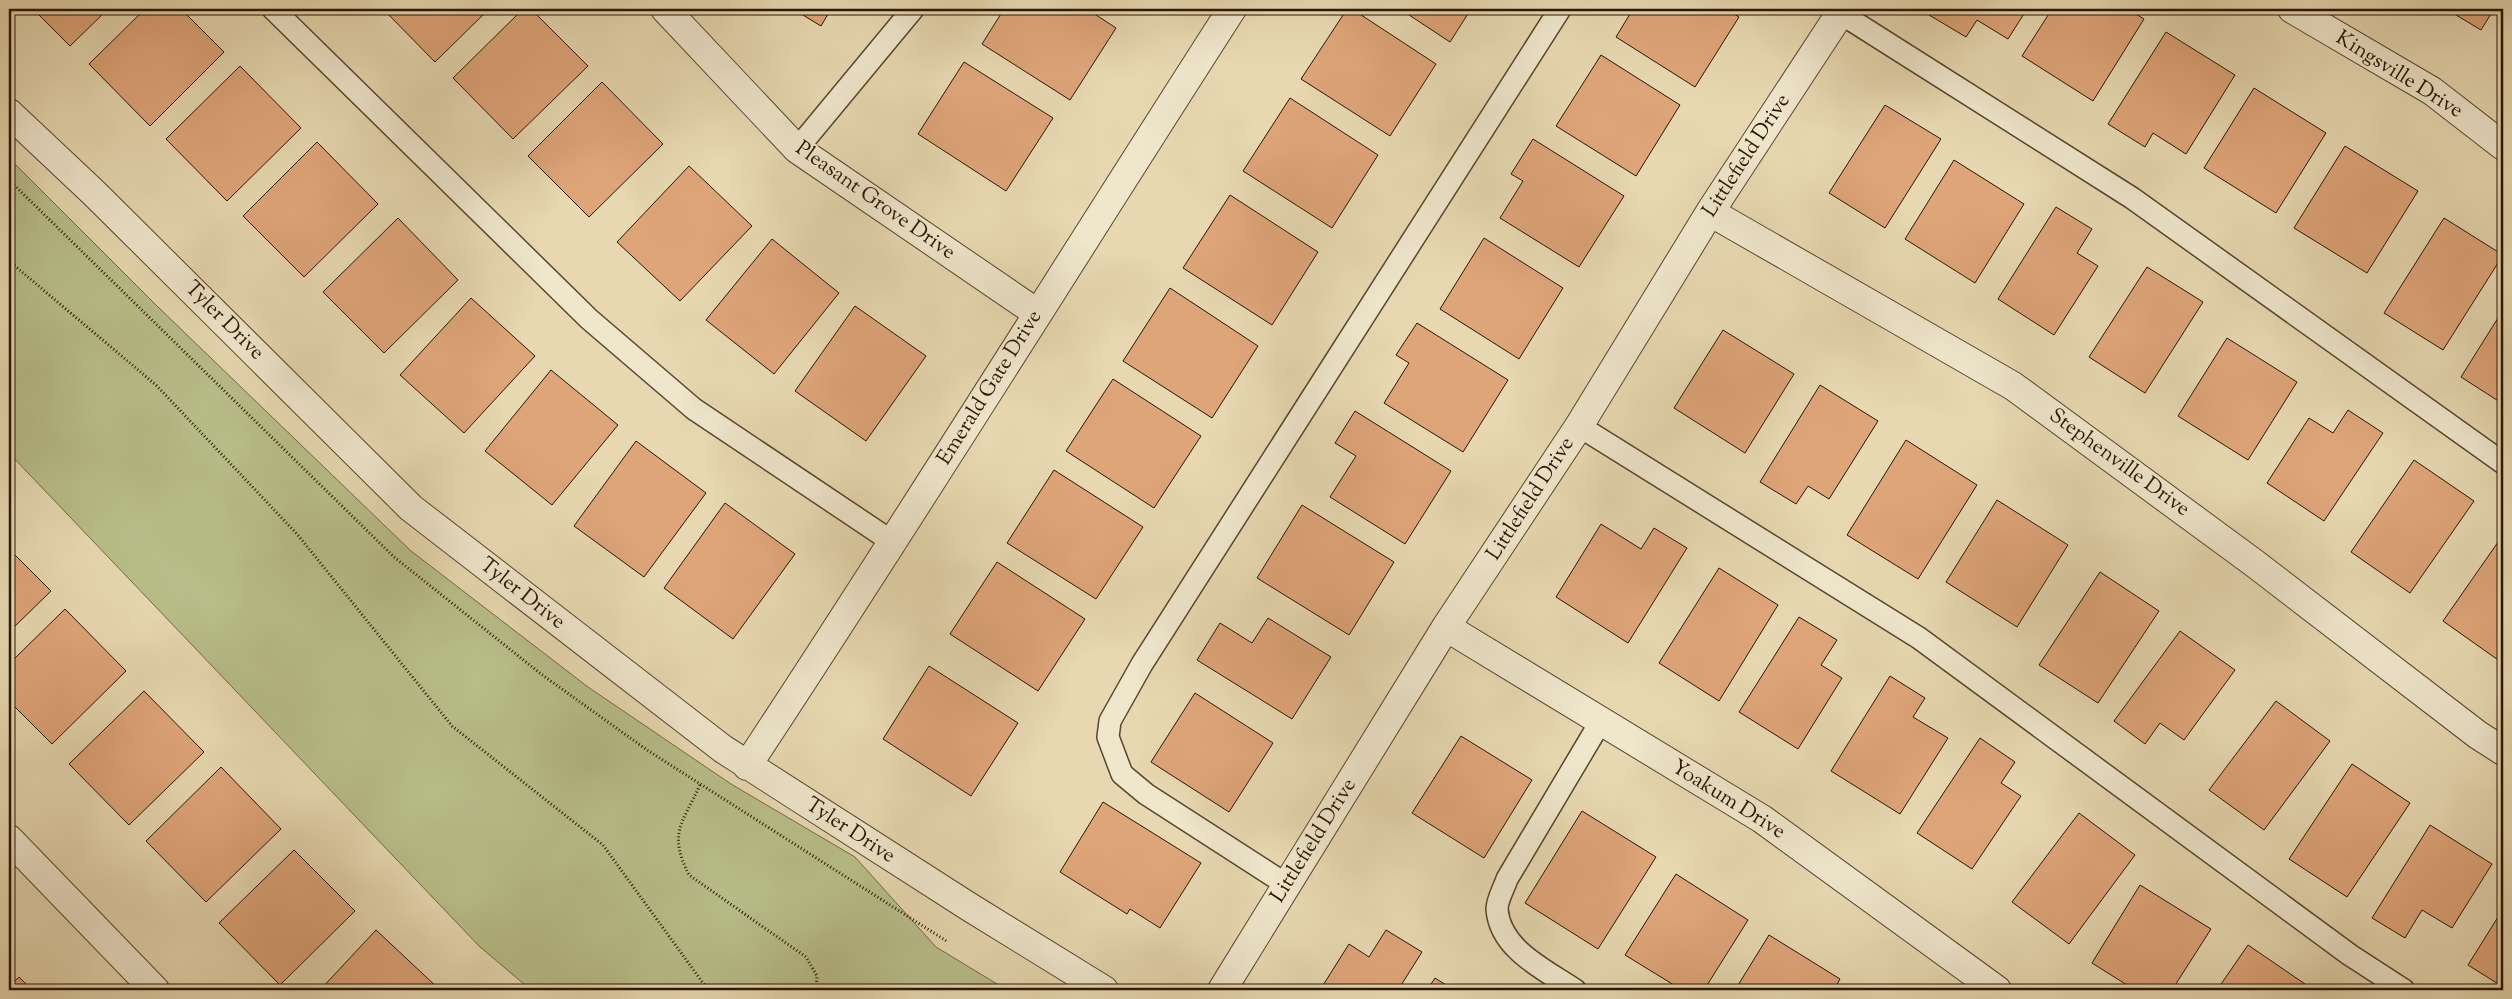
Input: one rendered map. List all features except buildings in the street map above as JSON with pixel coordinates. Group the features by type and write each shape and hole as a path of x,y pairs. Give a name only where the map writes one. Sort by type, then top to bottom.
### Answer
{"street":[{"name":"Pleasant Grove Drive","path":"665,9 796,149 1037,313"},
{"name":"Emerald Gate Drive","path":"747,766 894,543 1037,313 1232,9"},
{"name":"Kingsville Drive","path":"2292,9 2432,91 2503,146"},
{"name":"Littlefield Drive","path":"1222,990 1446,628 1579,426 1710,212 1841,11"},
{"name":"Tyler Drive","path":"9,113 94,192 411,508 747,766 1104,990"},
{"name":"Stephenville Drive","path":"1710,212 2013,386 2254,563 2478,735 2503,751"},
{"name":"Yoakum Drive","path":"1446,628 1762,819 1997,990"},
{"path":"9,839 155,990"}],"lane":[{"path":"273,9 589,319 694,409 894,543"},
{"path":"796,149 913,9"},
{"path":"1287,885 1146,794 1122,774 1108,737 1110,720 1142,664 1560,9"},
{"path":"1841,11 2132,198 2503,463"},
{"path":"1579,426 1919,638 2350,955 2404,990"},
{"path":"1576,990 1517,950 1503,933 1497,908 1507,880 1601,721"}],"path":[{"path":"9,260 156,385 297,534 452,726 603,845 708,990"},
{"path":"700,785 677,835 678,854 689,875 806,957 817,976 816,990"}],"green space":[{"path":"9,158 157,306 411,551 588,687 731,784 855,857 936,947 1007,990 531,990 479,946 9,453"}]}
